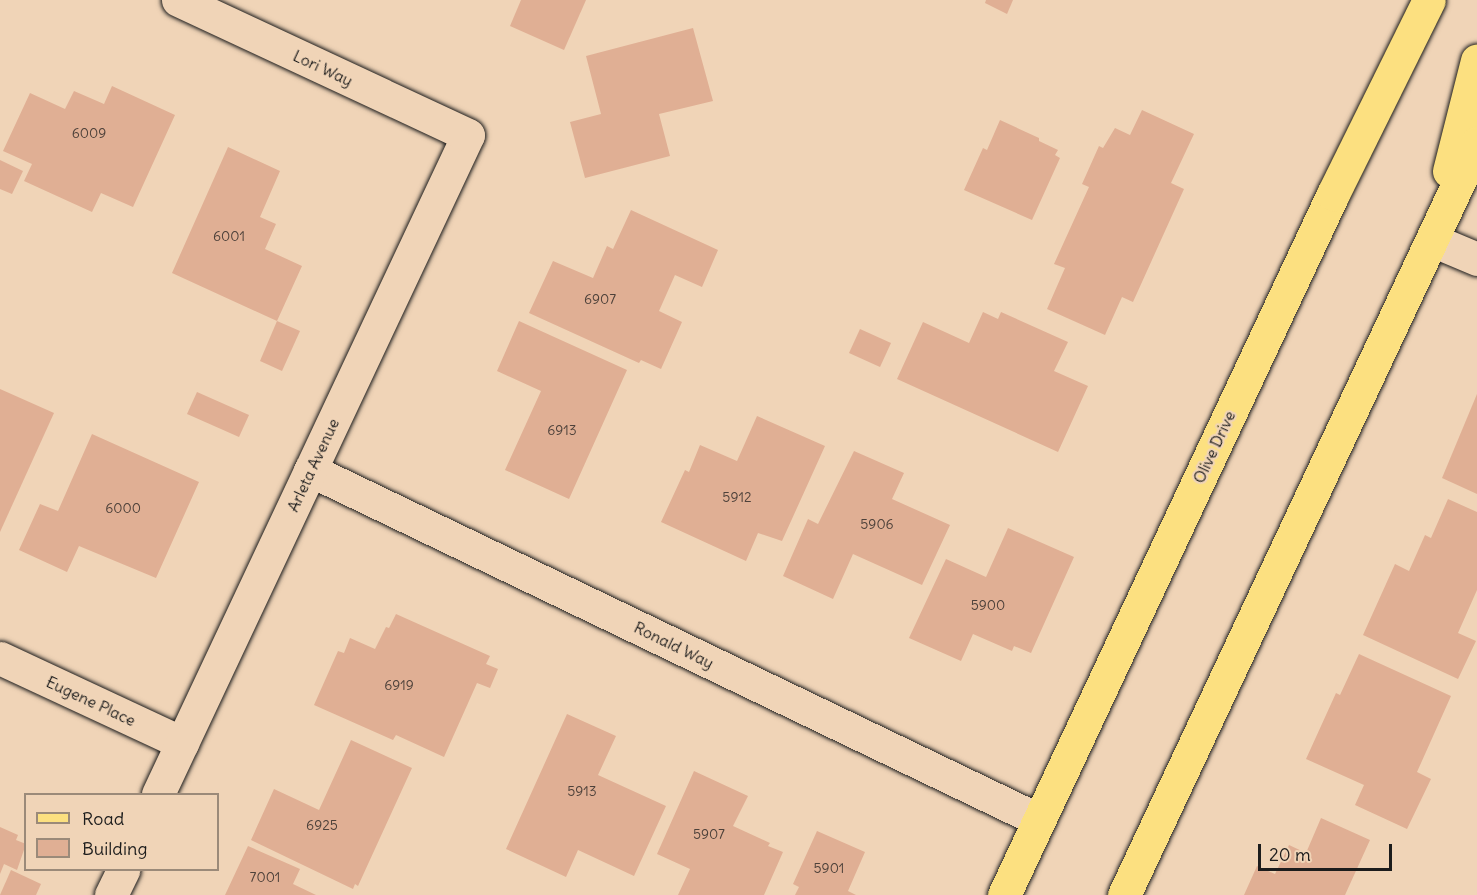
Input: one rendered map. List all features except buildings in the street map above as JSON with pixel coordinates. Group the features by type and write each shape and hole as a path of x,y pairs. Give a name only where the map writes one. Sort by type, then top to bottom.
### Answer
{"main road":[{"name":"Olive Drive","path":"1004,895 1333,194 1429,0"},
{"path":"1432,240 1477,60"},
{"path":"1124,895 1477,143"}],"street":[{"name":"Lori Way","path":"178,0 468,135"},
{"name":"Arleta Avenue","path":"159,793 468,135"},
{"path":"1432,240 1477,259"},
{"name":"Ronald Way","path":"310,470 1039,820"},
{"name":"Eugene Place","path":"0,658 182,743"},
{"path":"111,895 123,871"}]}
